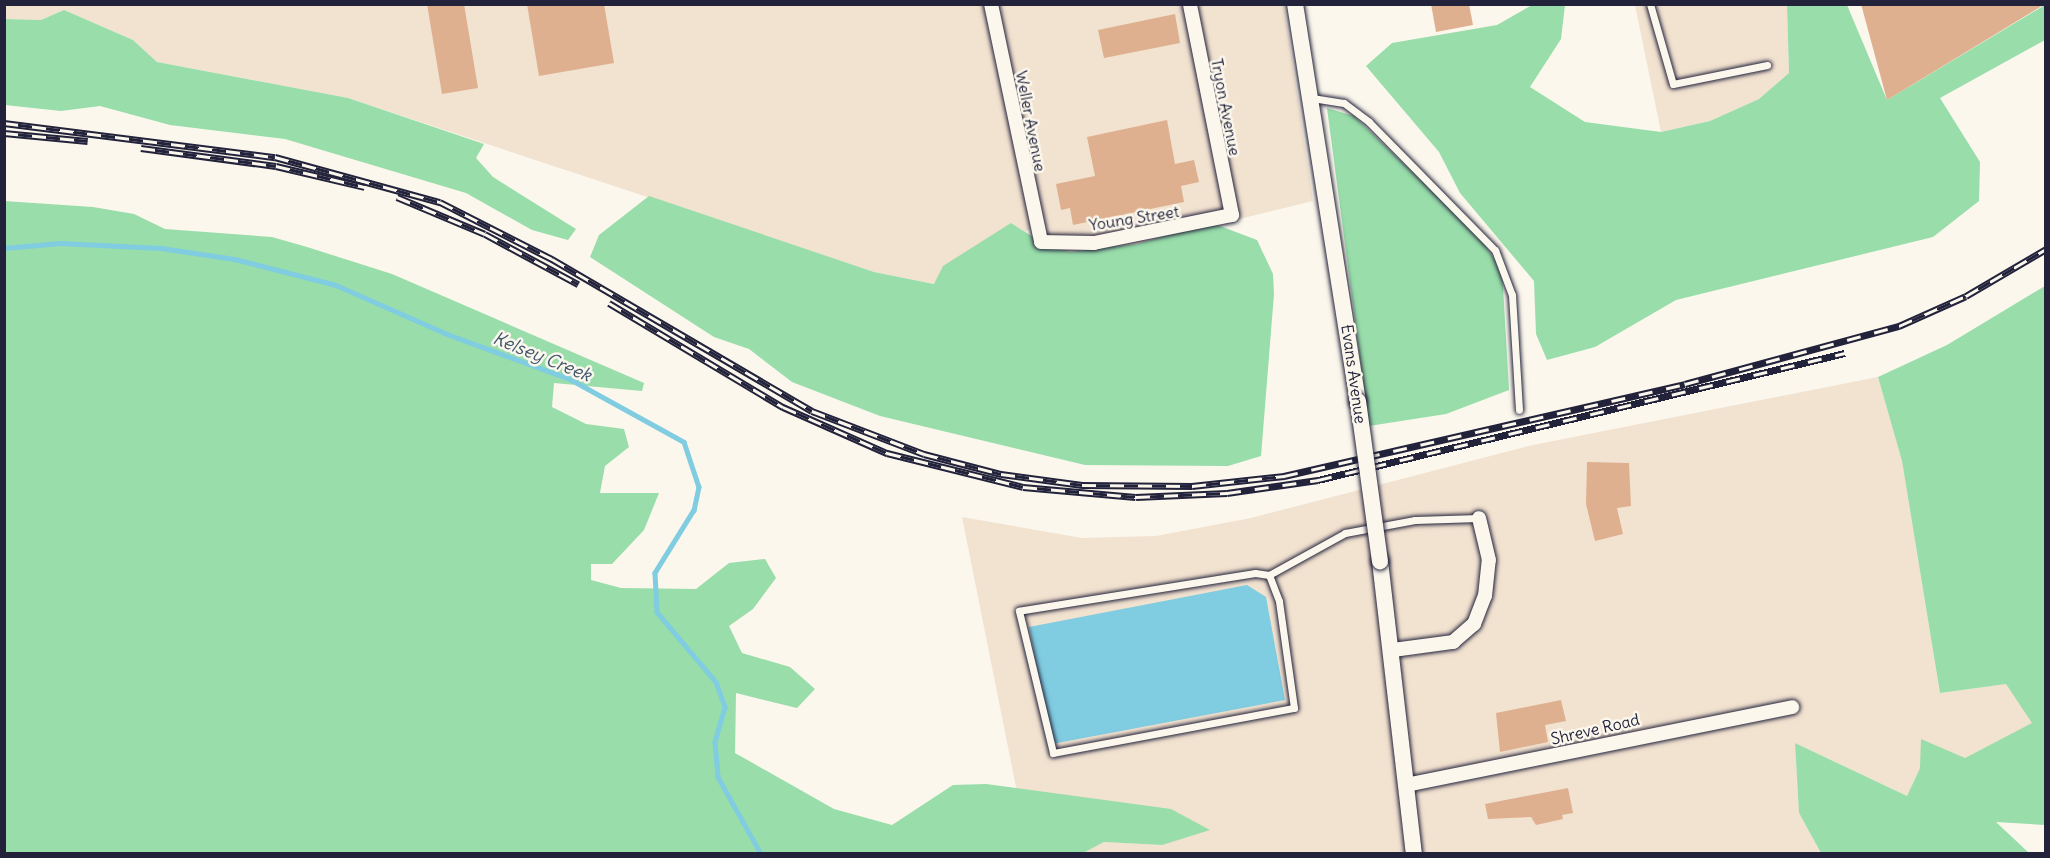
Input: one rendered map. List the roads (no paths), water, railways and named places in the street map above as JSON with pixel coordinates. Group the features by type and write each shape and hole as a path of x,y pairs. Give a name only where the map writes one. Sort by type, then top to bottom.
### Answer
{"street":[{"name":"Weller Avenue","path":"991,4 1041,242"},
{"name":"Tryon Avenue","path":"1190,4 1232,215"},
{"name":"Evans Avenue","path":"1295,4 1344,298 1393,650 1414,854"},
{"name":"Young Street","path":"1041,242 1094,243 1232,215"},
{"path":"1393,650 1453,642 1474,624 1485,596 1489,560 1479,518"},
{"name":"Shreve Road","path":"1406,785 1792,707"}],"lane":[{"path":"1650,4 1673,84 1767,65"},
{"path":"1311,98 1344,103 1369,122 1496,250 1512,295 1519,410"},
{"path":"1269,575 1279,601 1294,708 1053,753 1019,611 1256,573 1269,575 1345,533 1415,520 1479,518"}],"water":[{"path":"1247,585 1266,597 1285,700 1052,744 1029,627"}],"waterway":[{"name":"Kelsey Creek","path":"4,248 60,243 161,248 235,259 336,285 447,334 570,379 684,442 699,487 694,510 655,573 657,612 716,682 725,707 715,742 718,777 761,854"}],"railway":[{"path":"4,123 275,157 440,202 552,259 812,411 924,454 1001,474 1082,485 1192,486 1284,476 1685,384 1899,326 1966,296 2046,249"},
{"path":"4,133 88,141"},
{"path":"141,148 276,166 365,187"},
{"path":"397,197 485,234 578,284"},
{"path":"609,303 783,407 887,453 1023,487 1136,497 1227,493 1318,480 1845,353"}]}
